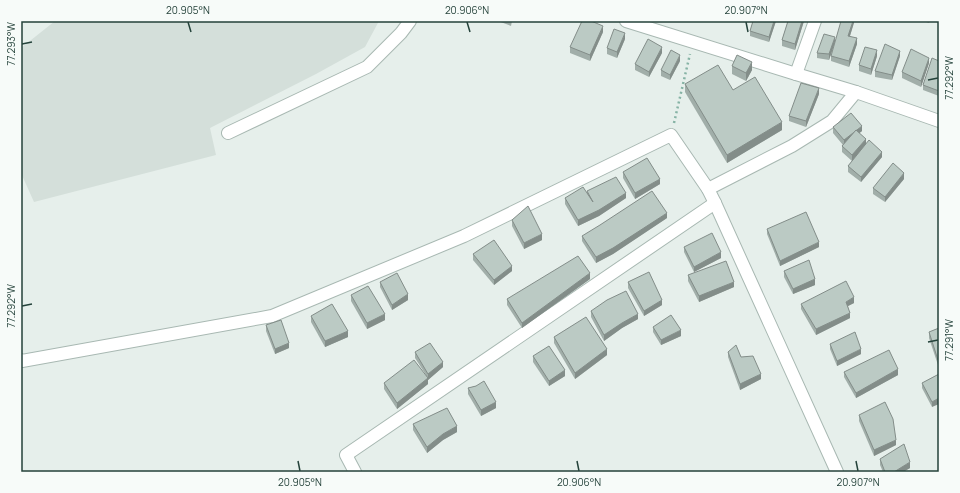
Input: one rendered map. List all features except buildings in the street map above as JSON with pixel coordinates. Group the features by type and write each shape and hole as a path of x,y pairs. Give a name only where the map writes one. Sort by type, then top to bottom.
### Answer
{"street":[{"path":"228,133 367,67 401,34 410,21"},
{"path":"626,21 856,92 939,122"},
{"path":"796,74 815,21"},
{"path":"708,189 792,146 832,120 856,92"},
{"path":"21,360 272,316 464,236 671,135 708,189 715,203 837,472"},
{"path":"355,472 346,455 715,203"}],"path":[{"path":"671,135 693,42"}],"shaded area":[{"path":"55,21 379,21 365,47 316,74 210,128 216,155 34,202 21,173 21,48"}]}
